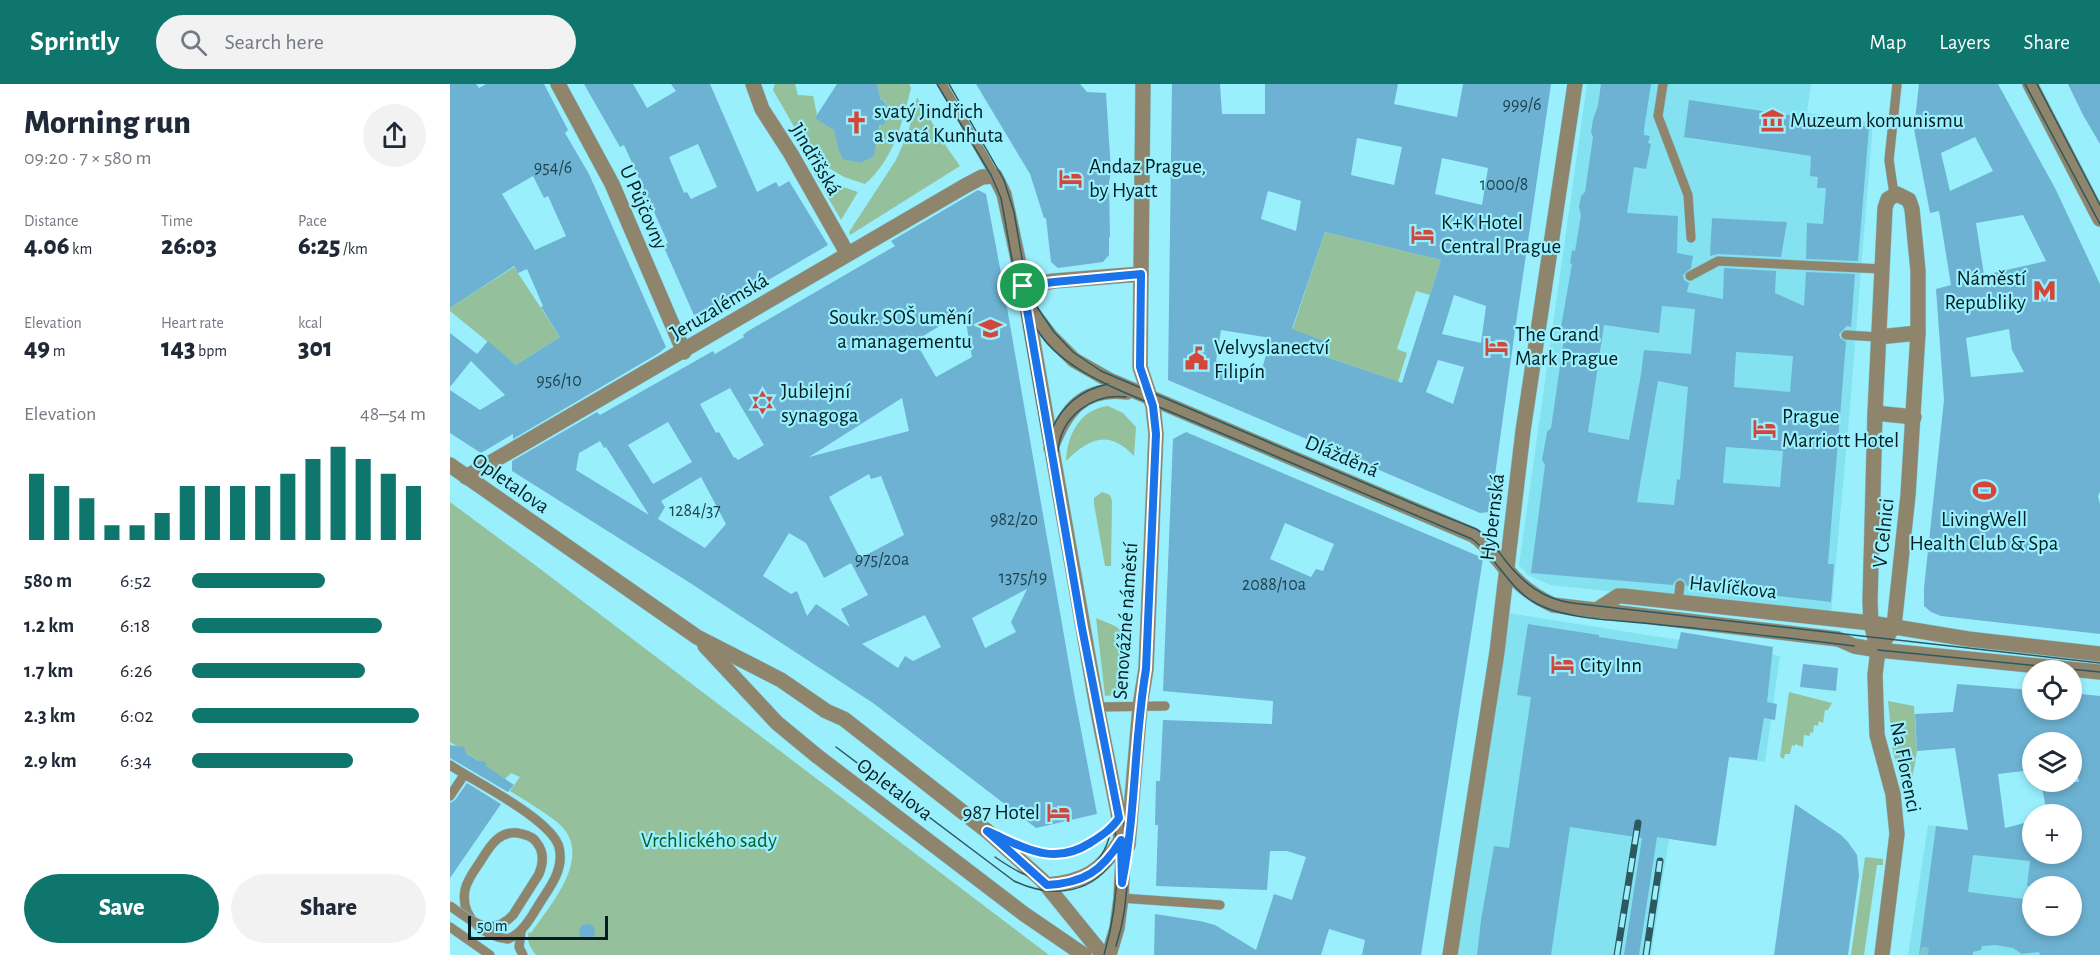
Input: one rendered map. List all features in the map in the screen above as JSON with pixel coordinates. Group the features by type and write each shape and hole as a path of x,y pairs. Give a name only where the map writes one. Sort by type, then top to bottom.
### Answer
{"street":[{"name":"U Půjčovny","path":"558,84 612,184 684,352"},
{"name":"Jindřišská","path":"753,84 762,109 791,154 847,253"},
{"name":"Hybernská","path":"1450,955 1497,652 1523,431 1575,84"},
{"path":"2030,84 2100,219"},
{"name":"Senovážné náměstí","path":"1109,955 1117,928 1129,844 1140,706 1146,669 1156,434 1155,416 1140,367 1140,85"},
{"name":"Jeruzalémská","path":"466,477 684,352 847,253 982,177 995,176"},
{"name":"Senovážné náměstí","path":"995,176 1004,194 1027,305 1050,451 1119,818 1122,890"},
{"name":"V Celnici","path":"1871,623 1871,506 1878,337 1885,208 1888,199 1894,194 1909,200 1912,209 1918,271 1918,333 1908,495 1894,626 1878,650"},
{"path":"1023,286 1141,274"},
{"name":"Senovážné náměstí","path":"1027,305 1056,343 1074,360 1109,380 1150,398"},
{"path":"1878,337 1918,333"},
{"path":"1050,451 1070,410 1086,397 1117,390 1150,398"},
{"name":"Dlážděná","path":"1150,398 1473,535 1488,547 1507,570"},
{"path":"1875,413 1914,417"},
{"name":"Opletalova","path":"450,465 697,637 781,680 826,711 844,719 987,831 1047,885 1103,955"},
{"name":"Havlíčkova","path":"1507,570 1531,593 1547,602 1568,608 1838,639 1854,646 1878,650"},
{"name":"Havlíčkova","path":"1595,611 1618,596 1871,623 1968,639 2100,654"},
{"path":"1838,639 1871,623"},
{"name":"Na Florenci","path":"1871,623 1878,650 1875,675 1876,735 1893,794 1897,834 1882,955"},
{"name":"Opletalova","path":"697,637 777,723 1024,914 1084,955"},
{"path":"1878,650 2100,672"},
{"path":"1047,885 1077,881 1091,874 1111,855 1121,840"}],"lane":[{"path":"942,84 995,176"},
{"path":"1663,84 1658,116 1688,195 1691,238"},
{"name":"V Celnici","path":"1894,194 1889,160 1897,84"},
{"path":"1690,276 1718,261 1882,269"},
{"path":"1846,334 1878,337"},
{"path":"1678,602 1680,585"},
{"path":"1097,707 1165,706"},
{"path":"450,765 549,830 559,847 557,877 521,931 508,939 492,936 477,926 465,907 465,889 468,880"},
{"path":"450,796 464,775"},
{"path":"987,831 1040,853 1060,855 1079,849 1095,840 1119,818"},
{"path":"515,832 532,838 541,851 542,867 513,915 505,923 491,927 475,923 450,907 468,880 497,838 515,832"},
{"path":"1122,890 1220,905"},
{"path":"450,927 490,955"},
{"path":"521,931 519,946 523,955"}],"shaded area":[{"path":"1587,84 1811,84 1807,113 1873,123 1831,615 1550,585 1528,575 1519,565"},
{"path":"1508,613 1780,656 1765,762 1729,757 1716,846 1669,839 1651,955 1455,955"},
{"path":"1928,825 2022,838 2022,864 2058,864 2100,880 2100,955 1908,955"}],"green space":[{"path":"775,84 795,84 798,95 813,96 817,114 815,118 835,114 854,162 876,125 880,127 888,118 888,115 883,116 881,104 885,103 885,100 881,101 877,84 909,84 911,88 890,152 865,184 844,177 812,158 773,90"},
{"path":"917,97 960,166 850,235 849,232 896,160 908,133"},
{"path":"814,173 831,183 858,192 841,220"},
{"path":"1325,232 1441,260 1430,295 1416,291 1397,349 1407,353 1398,382 1288,343"},
{"path":"514,267 560,337 516,365 450,311 450,308"},
{"path":"1108,406 1123,413 1136,427 1134,456 1116,442 1099,440 1083,447 1066,461 1069,442 1077,425 1090,412"},
{"path":"1102,492 1110,495 1112,501 1111,566 1105,566 1094,504 1094,498"},
{"name":"Vrchlického sady","path":"450,502 1049,955 536,955 529,944 529,932 531,933 549,908 566,879 571,864 572,849 568,835 557,822 510,791 520,777 511,773 505,779 485,766 485,762 481,762 465,752 464,748 450,742"},
{"path":"1096,618 1118,628 1123,633 1127,649 1124,694 1105,696"},
{"path":"1789,692 1832,703 1828,710 1825,710 1823,723 1819,721 1818,726 1814,725 1810,736 1804,735 1803,747 1792,745 1790,754 1785,754 1784,759 1780,757"},
{"path":"1888,701 1914,706 1917,751 1908,803 1893,752"},
{"path":"1865,857 1883,859 1883,865 1877,865 1864,955 1851,955"}],"building":[{"path":"450,84 476,84 479,88 486,84 544,84 568,130 565,133 589,174 666,347 513,439 513,434 481,453 450,433 450,390 480,410 505,395 471,361 450,387 450,333 477,354 488,341 516,365 560,337 541,307 543,306 527,269 518,273 514,266 450,308","holes":["533,176 544,198 548,196 566,236 535,250 502,194"]},
{"path":"584,84 633,84 647,108 676,91 671,84 710,84 757,192 776,182 779,187 789,181 828,245 697,322 663,245 668,243 624,145 620,147","holes":["698,144 717,187 691,199 687,192 684,193 669,157"]},
{"name":"svatý Jindřich a svatá Kunhuta","path":"837,84 877,84 881,101 884,100 888,119 885,119 885,124 879,126 874,156 860,163 843,159 834,129 815,118"},
{"name":"Andaz Prague, by Hyatt","path":"976,84 1080,84 1087,92 1106,93 1111,172 1109,182 1110,237 1109,255 1103,262 1058,268 1051,262 1046,218 1044,218 1030,174"},
{"path":"1172,84 1220,84 1222,114 1265,114 1265,84 1398,84 1394,104 1457,117 1463,84 1551,84 1490,512 1480,513 1168,380","holes":["1357,138 1402,147 1394,185 1351,175","1442,158 1488,168 1482,205 1435,194","1268,191 1301,201 1296,231 1261,219","1325,232 1441,260 1402,383 1321,355 1326,342 1292,329","1454,295 1486,306 1481,343 1442,334","1221,330 1271,338 1259,379 1216,361","1438,360 1464,367 1453,404 1426,392"]},
{"path":"1601,84 1651,84 1644,135 1650,136 1648,143 1651,144 1646,169 1634,167 1627,213 1678,216 1677,253 1693,256 1691,268 1683,275 1684,280 1689,283 1687,292 1723,299 1724,268 1776,271 1775,293 1804,306 1806,272 1855,274 1851,327 1847,326 1839,334 1840,338 1846,342 1828,564 1834,564 1831,602 1687,586 1680,578 1673,585 1531,573 1545,465 1542,460 1547,432 1551,428 1564,339 1560,333 1572,264 1570,263 1572,250 1575,251 1581,215 1579,207 1581,196 1585,192 1593,137 1591,132","holes":["1662,306 1695,309 1691,354 1644,350 1629,440 1588,432 1604,325 1659,333","1736,352 1793,356 1790,392 1734,387","1658,381 1688,387 1680,480 1677,479 1674,505 1637,502","1726,447 1783,451 1780,487 1723,483"]},
{"path":"1919,84 1998,84 2056,190 2100,284 2100,492 2098,496 2100,504 2100,634 1941,616 1924,606 1944,400 1936,289 1951,285 1939,211 1930,213 1914,129","holes":["1975,137 1993,171 1950,191 1941,153","2023,215 2046,261 1984,275 1976,223","2009,329 2012,350 2024,372 1971,377 1966,338"]},
{"path":"2068,84 2100,84 2100,144 2083,115"},
{"path":"1689,100 1869,127 1858,261 1806,259 1807,223 1823,224 1826,188 1817,188 1818,177 1810,176 1811,156 1684,137"},
{"path":"978,190 986,194 1097,814 1036,828 873,703 687,581 512,471 512,461 597,412 600,415 713,351 715,354 744,337 743,335 748,331 895,246 891,241","holes":["964,311 972,357 936,377 915,341","730,388 764,445 738,460 734,458 719,432 716,433 700,404","902,398 909,431 809,457","668,422 692,462 653,484 628,445","600,441 649,515 576,470 579,453","869,474 871,479 881,476 904,535 851,563 860,558 829,497","701,477 726,524 705,548 658,519 665,507 661,501","789,533 806,543 824,578 851,563 868,595 841,609 850,627 816,604 807,616 797,591 791,594 763,576","1027,589 1011,622 1016,632 985,648 972,618","925,615 941,647 913,661 905,656 898,668 862,644"]},
{"path":"1712,218 1787,222 1781,257 1718,254 1710,256"},
{"path":"1186,432 1483,558 1421,955 1362,955 1365,940 1329,929 1321,955 1154,955 1155,914 1215,925 1256,950 1274,894 1292,900 1306,857 1287,851 1270,851 1267,890 1156,886 1158,825 1155,825 1156,781 1160,781 1163,720 1272,724 1273,701 1163,691 1173,439","holes":["1285,523 1334,544 1323,571 1316,569 1311,577 1270,559"]},
{"path":"1528,624 1677,649 1681,632 1773,647 1767,702 1777,704 1775,720 1764,718 1757,760 1729,757 1716,846 1657,837 1639,955 1624,955 1642,838 1570,827 1551,955 1477,955 1494,846 1509,848 1531,697 1517,695"},
{"path":"1803,664 1838,668 1836,691 1800,687"},
{"path":"1957,684 2022,689 2022,720 2082,720 2082,694 2100,696 2100,955 2040,955 2039,952 2022,954 2013,948 1995,945 1982,946 1981,950 1973,952 1973,955 1919,955 1936,826 1968,830 1955,748 1917,751 1915,714 1953,712"},
{"path":"450,745 464,747 466,753 479,761 485,761 486,766 514,785 508,792 450,758"},
{"path":"467,783 501,804 450,878 450,803 455,800"},
{"path":"1795,804 1841,835 1857,855 1859,875 1848,955 1774,955"},
{"path":"587,924 595,932 587,940 579,932"}],"tunnel":[{"path":"1920,954 1928,955"}],"tram line":[{"path":"937,84 991,175 1001,198 1017,288"},
{"path":"949,84 1004,180 1014,212 1026,282"},
{"path":"2025,84 2100,224"},
{"path":"2037,84 2100,205"},
{"path":"1025,273 1035,304 1054,332 1073,352 1101,371 1476,529 1489,539 1526,583 1552,598 1572,603 2100,663"},
{"path":"1016,280 1031,320 1041,336 1053,349 1083,372 1121,391 1472,539 1488,554 1515,587 1532,601 1544,607 1574,616 1854,646"},
{"path":"1021,308 1114,815 1117,869 1111,925 1104,955"},
{"path":"1034,329 1074,557"},
{"path":"1051,431 1066,406 1073,400 1089,390 1108,384"},
{"path":"1058,452 1065,428 1080,410 1101,399 1126,397"},
{"path":"1878,650 2100,672"},
{"path":"836,747 1014,881 1028,887 1057,891 1072,890 1097,878 1108,868 1117,854"},
{"path":"1113,760 1122,807 1127,853 1126,900 1116,946"},
{"path":"995,857 1028,876 1062,881 1082,874 1091,867 1104,850 1111,829"}],"railway":[{"path":"1617,955 1638,823"},
{"path":"1646,955 1660,861"}],"place":[{"name":"Muzeum komunismu","path":"1772,120"},
{"name":"svatý Jindřich a svatá Kunhuta","path":"856,123"},
{"name":"Andaz Prague, by Hyatt","path":"1071,178"},
{"name":"K+K Hotel Central Prague","path":"1423,234"},
{"name":"Náměstí Republiky","path":"2044,290"},
{"name":"Soukr. SOŠ umění a managementu","path":"990,329"},
{"name":"The Grand Mark Prague","path":"1497,346"},
{"name":"Velvyslanectví Filipín","path":"1196,359"},
{"name":"Jubilejní synagoga","path":"763,403"},
{"name":"Prague Marriott Hotel","path":"1764,428"},
{"name":"LivingWell Health Club & Spa","path":"1984,491"},
{"name":"City Inn","path":"1562,665"},
{"name":"987 Hotel","path":"1058,812"}],"route":[{"path":"1141,274 1140,367 1153,406 1156,434 1146,669 1140,706 1132,813 1122,883 1121,840 1111,855 1091,874 1077,881 1047,885 987,831 1046,855 1060,855 1087,845 1104,834 1119,818 1050,451 1023,286 1141,274"}]}
